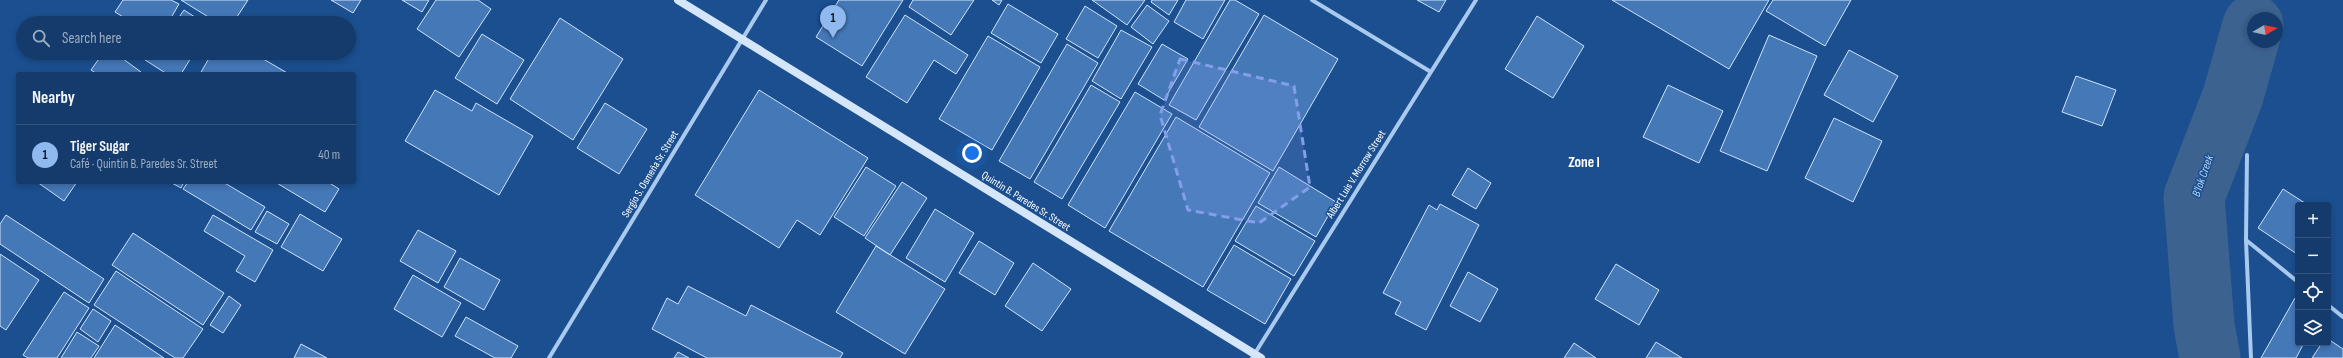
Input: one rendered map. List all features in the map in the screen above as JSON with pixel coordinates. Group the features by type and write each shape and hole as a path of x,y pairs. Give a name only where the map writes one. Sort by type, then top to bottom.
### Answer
{"main road":[{"name":"Quintin B. Paredes Sr. Street","path":"678,0 1256,357"}],"street":[{"name":"Sergio S. Osmeña Sr. Street","path":"549,358 766,0"},
{"path":"1312,0 1431,72"},
{"name":"Albert Luis V. Morrow Street","path":"1256,357 1476,0"},
{"path":"2247,155 2246,240 2251,358"},
{"path":"2246,240 2295,280"},
{"path":"2331,307 2343,317"}],"highlighted area":[{"path":"1180,59 1294,86 1310,187 1259,223 1188,210 1160,115"}],"building":[{"path":"123,0 171,0 179,4 172,16 122,16 115,12"},
{"path":"181,0 248,0 238,16 207,16"},
{"path":"331,0 361,0 353,13"},
{"path":"402,0 429,0 422,12"},
{"path":"436,0 478,0 491,9 459,57 417,29"},
{"path":"839,0 903,0 862,66 816,37"},
{"path":"913,0 974,0 951,35 909,7"},
{"path":"992,0 1002,0 999,5"},
{"path":"1092,0 1145,0 1127,25"},
{"path":"1152,0 1178,0 1169,15 1151,2"},
{"path":"1186,0 1225,0 1203,39 1174,22"},
{"path":"1230,0 1235,0 1259,14 1196,120 1169,105"},
{"path":"1417,0 1446,0 1439,12"},
{"path":"1612,0 1769,0 1729,69"},
{"path":"1773,0 1851,0 1825,46 1766,11"},
{"path":"1008,4 1058,34 1041,63 991,33"},
{"path":"1147,5 1169,21 1153,44 1131,27"},
{"path":"1085,6 1117,26 1098,58 1066,39"},
{"path":"184,10 193,16 180,16"},
{"path":"905,15 968,55 956,74 934,60 907,103 866,77"},
{"path":"1264,15 1338,59 1273,171 1199,127"},
{"path":"1537,16 1584,46 1553,98 1505,69"},
{"path":"560,18 623,59 573,140 510,99"},
{"path":"1121,30 1152,47 1121,99 1092,81"},
{"path":"482,34 524,60 497,104 455,78"},
{"path":"1769,35 1817,56 1767,171 1720,151"},
{"path":"988,36 1040,67 992,150 939,119"},
{"path":"1067,44 1098,63 1030,179 999,161"},
{"path":"1162,44 1188,59 1164,100 1138,84"},
{"path":"1849,50 1898,76 1873,122 1824,95"},
{"path":"98,60 125,60 141,72 94,72 91,70"},
{"path":"145,60 190,60 182,72 164,72"},
{"path":"208,60 265,60 286,72 201,72"},
{"path":"2076,76 2116,90 2102,126 2062,112"},
{"path":"1091,85 1120,102 1062,199 1034,182"},
{"path":"1668,85 1723,111 1699,163 1643,137"},
{"path":"435,90 472,111 476,103 533,136 499,195 405,141"},
{"path":"759,90 868,158 820,235 797,220 779,248 695,195"},
{"path":"1135,92 1172,114 1105,228 1068,205"},
{"path":"605,103 647,129 619,174 577,148"},
{"path":"1176,117 1270,173 1203,287 1109,231"},
{"path":"1834,118 1882,141 1853,202 1805,178"},
{"path":"866,167 896,186 864,236 834,217"},
{"path":"1279,167 1336,202 1316,237 1258,203"},
{"path":"1468,168 1491,183 1476,209 1452,195"},
{"path":"902,182 927,198 890,255 865,238"},
{"path":"40,184 76,184 64,201"},
{"path":"174,184 183,184 181,188"},
{"path":"187,184 226,184 265,207 251,230 183,189"},
{"path":"278,184 331,184 339,189 325,212"},
{"path":"2283,189 2303,202 2295,202 2295,253 2258,228"},
{"path":"1440,204 1479,225 1426,330 1395,314 1401,302 1383,293 1429,205 1437,210"},
{"path":"1256,206 1315,241 1294,276 1235,241"},
{"path":"935,209 974,233 945,282 906,258"},
{"path":"267,211 289,224 277,244 255,232"},
{"path":"300,214 342,239 323,271 281,247"},
{"path":"6,215 104,279 89,303 0,244 0,224"},
{"path":"213,215 273,250 255,282 236,271 245,256 204,231"},
{"path":"418,230 456,251 438,283 400,261"},
{"path":"133,233 224,293 203,325 112,265"},
{"path":"979,241 1014,263 995,295 959,273"},
{"path":"1234,245 1291,279 1265,324 1207,290"},
{"path":"876,246 945,289 905,354 836,312"},
{"path":"0,254 39,280 6,330 0,326"},
{"path":"460,258 500,280 484,310 444,287"},
{"path":"1033,263 1071,289 1042,331 1005,306"},
{"path":"1616,264 1659,290 1639,325 1595,299"},
{"path":"116,271 203,329 183,358 175,358 94,305"},
{"path":"1468,272 1498,289 1480,322 1450,306"},
{"path":"413,275 461,303 442,337 394,309"},
{"path":"688,286 746,316 751,305 843,353 840,358 707,358 652,329 667,298 678,304"},
{"path":"64,292 89,308 57,358 28,358 23,355"},
{"path":"229,296 241,305 223,333 210,325"},
{"path":"2295,298 2295,346 2302,346 2296,358 2261,358"},
{"path":"93,309 111,321 98,342 80,329"},
{"path":"466,317 518,346 511,358 495,358 455,336"},
{"path":"115,325 164,358 94,358"},
{"path":"77,332 99,346 91,358 61,358"},
{"path":"2331,341 2343,349 2343,358 2312,358 2320,346 2331,346"},
{"path":"1656,342 1682,358 1646,358"},
{"path":"1574,343 1596,358 1564,358"},
{"path":"301,344 327,358 294,358"},
{"path":"678,352 689,358 674,358"}],"waterway":[{"name":"B'lok Creek","path":"2210,358 2204,325 2194,197 2233,96 2247,46"}],"place":[{"name":"Tiger Sugar","path":"833,38"}],"district":[{"name":"Zone I","path":"1584,162"}]}
